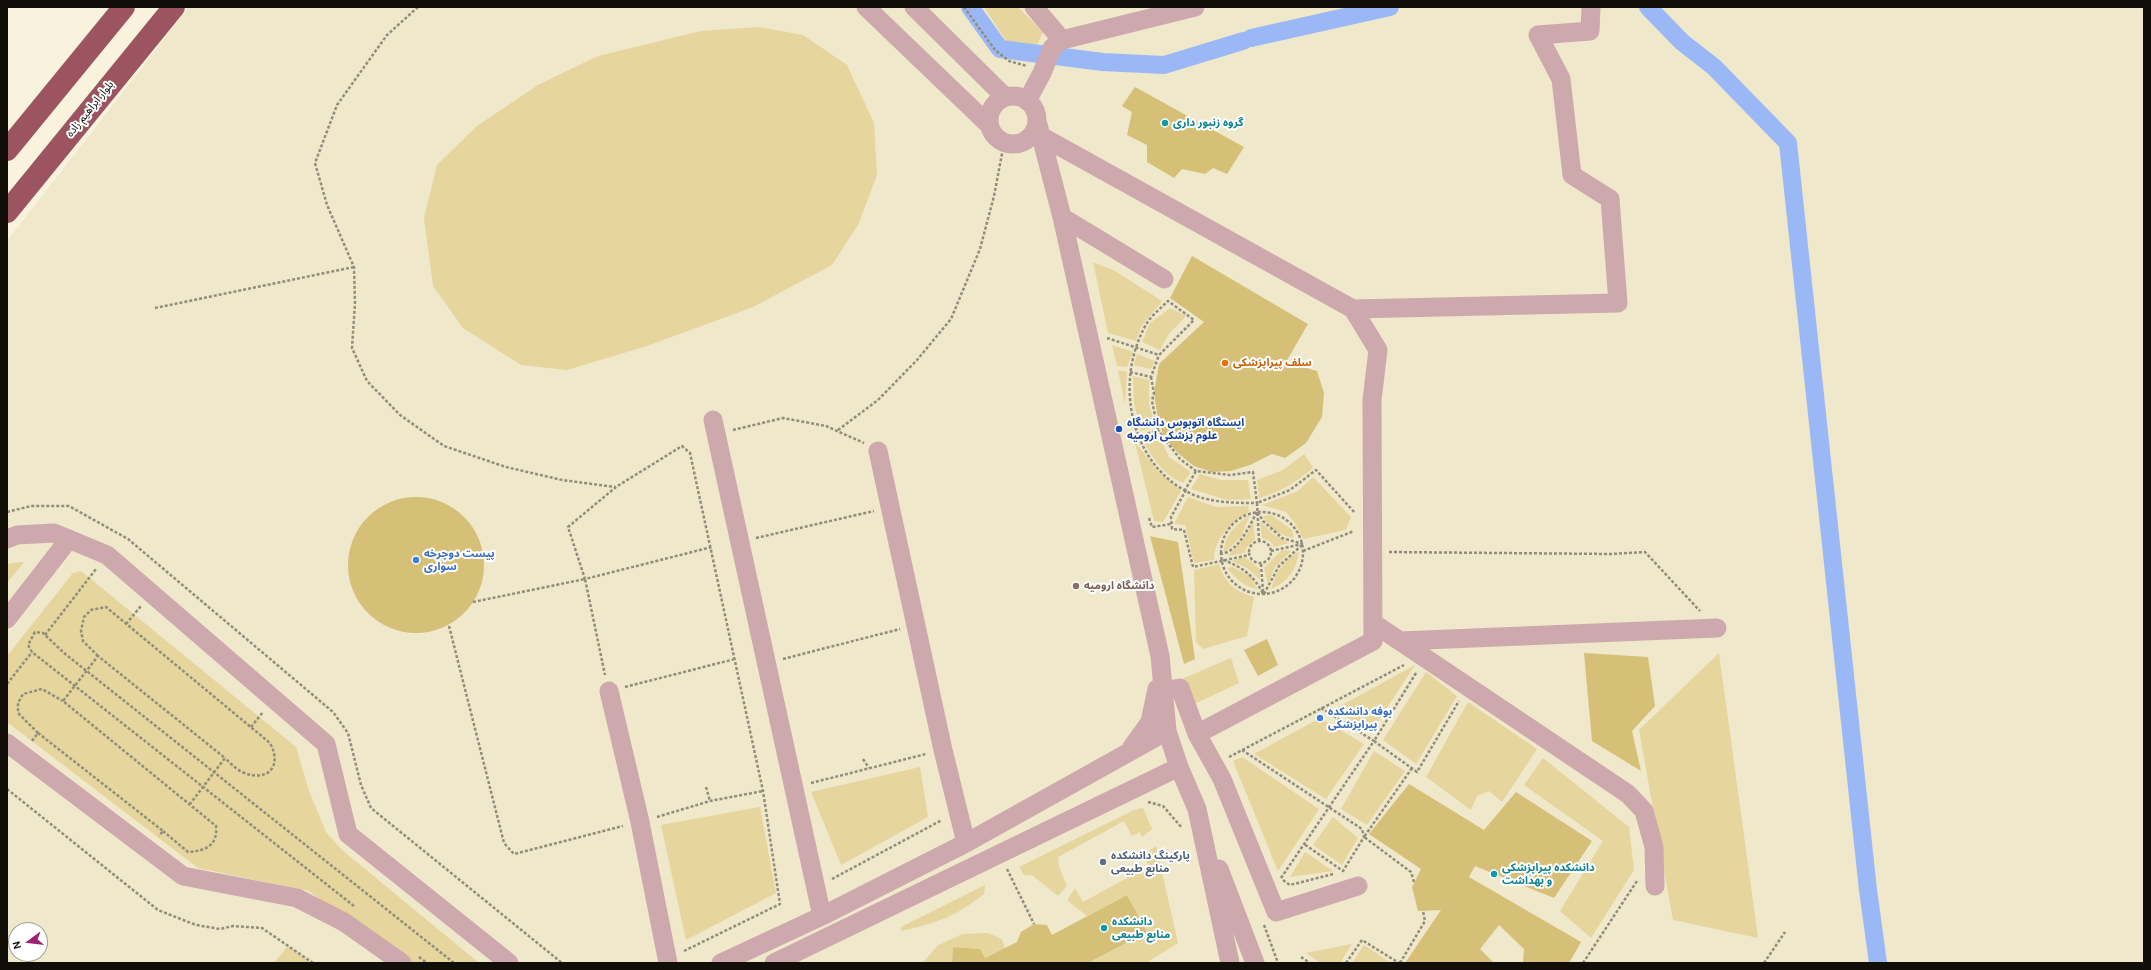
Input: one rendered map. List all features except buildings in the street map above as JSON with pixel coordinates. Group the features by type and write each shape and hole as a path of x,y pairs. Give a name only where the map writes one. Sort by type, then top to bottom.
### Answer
{"highway":[{"path":"7,150 124,7"},
{"name":"بلوار ابراهیم زاده","path":"7,212 174,7"}],"street":[{"path":"866,7 990,126 995,136 1004,142 1016,144 1026,140 1039,128"},
{"path":"914,7 1005,98"},
{"path":"1034,7 1062,40"},
{"path":"1027,101 1042,74 1052,48 1062,40 1195,7"},
{"path":"1353,309 1618,303 1610,199 1572,175 1561,79 1538,35 1590,31 1591,7"},
{"path":"990,126 990,114 995,104 1005,98 1016,96 1027,101 1034,109 1062,217 1160,656 1167,731 1179,767 1197,809 1255,963"},
{"path":"1039,128 1353,309 1378,350 1372,400 1373,641 1197,734"},
{"path":"1062,217 1164,279"},
{"path":"720,426 822,916"},
{"path":"878,451 942,750 966,843"},
{"path":"7,539 17,535 54,533 107,554 326,744 348,834 509,963"},
{"path":"7,619 69,539"},
{"path":"1373,623 1628,794 1644,811 1654,847 1646,882"},
{"path":"1400,641 1717,628"},
{"path":"1127,753 1142,736 1150,722 1156,701 1160,656"},
{"path":"1164,691 1180,688 1197,734 1222,780 1276,912 1358,886"},
{"path":"609,691 640,822 668,961"},
{"path":"721,963 822,916 966,843 1167,731"},
{"path":"14,748 183,876 296,898 344,922 408,958"},
{"path":"774,963 1142,793 1179,767"},
{"path":"1142,793 1155,782 1170,784 1182,792 1197,809 1230,963"}],"path":[{"path":"418,7 387,35 337,105 315,163 327,205 354,267 355,303 352,348 367,381 400,415 444,446 506,467 562,480 616,487"},
{"path":"964,7 995,50 1009,61 1042,74"},
{"path":"837,430 878,400 917,360 951,319 980,249 994,196 1004,142"},
{"path":"155,308 354,267"},
{"path":"1259,541 1257,503 1253,472 1230,475 1196,471 1180,459 1158,430 1152,401 1154,393 1151,377 1159,355 1194,320 1168,301 1148,322 1136,347 1130,372 1130,403 1135,429 1138,437 1157,467 1186,490 1214,501 1257,503 1290,490 1316,470 1356,514 1355,520"},
{"path":"1105,337 1159,355"},
{"path":"1130,372 1151,377"},
{"path":"720,426 783,418 826,426 854,436 878,451"},
{"path":"1138,437 1158,430"},
{"path":"668,961 780,904 763,791 712,547 690,453 682,446 616,487 568,527 585,579 609,691 735,659"},
{"path":"1196,471 1171,517 1172,529 1184,530 1192,567 1249,555"},
{"path":"7,512 31,506 69,506 128,539"},
{"path":"752,539 889,508"},
{"path":"1257,511 1263,522 1282,538 1303,544"},
{"path":"1220,554 1227,553 1241,539 1257,511"},
{"path":"1257,511 1281,515 1291,522 1298,532 1303,544 1300,569 1292,581 1281,589 1264,594 1244,590 1236,585 1224,569 1220,554 1225,534 1230,525 1238,518 1257,511"},
{"path":"1148,516 1152,527 1171,524"},
{"path":"1303,551 1354,532 1355,526"},
{"path":"1259,541 1266,542 1271,551 1270,558 1261,564 1255,562 1249,555 1250,547 1259,541"},
{"path":"1271,551 1303,544"},
{"path":"1264,594 1279,566 1303,544"},
{"path":"473,602 585,579 712,547"},
{"path":"1373,552 1611,554 1646,552 1717,628"},
{"path":"46,635 107,554"},
{"path":"1221,560 1241,567 1249,573 1258,582 1264,594"},
{"path":"1261,564 1264,594"},
{"path":"126,624 151,593"},
{"path":"106,608 126,624 270,744 276,754 274,767 268,773 256,776 241,771 98,656 83,641 81,631 84,617 91,610 106,608"},
{"path":"778,660 915,625"},
{"path":"448,626 504,843 514,854 640,822 710,801 763,791"},
{"path":"358,909 32,652 28,645 35,632 43,632 87,670 454,963"},
{"path":"7,684 32,652"},
{"path":"63,701 98,656"},
{"path":"1231,765 1229,757 1407,663"},
{"path":"1281,878 1374,741 1418,670"},
{"path":"42,689 63,701 216,826 217,834 213,843 202,851 188,852 38,733 18,713 18,703 23,694 42,689"},
{"path":"1321,708 1374,741 1417,772 1461,698"},
{"path":"14,748 38,733"},
{"path":"805,785 942,750"},
{"path":"1242,750 1362,829 1364,836 1411,872 1414,882"},
{"path":"190,804 225,758"},
{"path":"863,759 869,768"},
{"path":"1275,874 1290,885 1343,871 1364,836 1412,768"},
{"path":"706,787 710,801"},
{"path":"7,789 158,910 196,925 220,929 233,926 262,928 313,963"},
{"path":"1142,793 1162,806 1180,824 1184,834"},
{"path":"827,882 957,812"},
{"path":"148,850 163,831"},
{"path":"1304,844 1343,871"},
{"path":"1005,866 1034,924"},
{"path":"1583,963 1646,882"},
{"path":"1346,963 1362,940 1399,963 1425,921 1423,911"},
{"path":"1764,963 1785,932"},
{"path":"1302,957 1310,963"},
{"path":"408,958 427,963"}],"shaded area":[{"name":"دانشگاه ارومیه","path":"189,7 2144,7 2144,963 7,963 7,241"},
{"path":"984,7 1018,7 1043,32 1035,49 1022,52 1008,44"},
{"path":"759,27 803,35 847,65 874,123 877,175 858,225 832,265 753,307 647,346 567,370 521,365 463,328 433,286 424,218 437,165 477,126 538,85 598,56 701,31"},
{"path":"1093,262 1115,271 1162,301 1141,327 1136,341 1108,333"},
{"path":"1170,308 1186,316 1169,334 1160,350 1142,342 1150,323"},
{"path":"1112,345 1133,352 1127,367 1117,366"},
{"path":"1137,354 1155,361 1151,369 1134,365"},
{"path":"1118,370 1127,372 1125,404"},
{"path":"1133,376 1149,380 1149,403 1155,426 1141,431 1134,404"},
{"path":"1158,435 1169,457 1191,472 1183,483 1170,476 1160,466 1144,442"},
{"path":"1135,442 1157,470 1181,491 1163,522 1154,521"},
{"path":"1304,454 1313,468 1288,486 1259,498 1257,480 1283,470"},
{"path":"1200,474 1221,480 1248,480 1251,499 1227,500 1191,489"},
{"path":"1313,477 1351,517 1346,530 1303,539 1294,522 1286,512 1262,505 1298,491"},
{"path":"1188,497 1216,507 1248,506 1249,512 1230,526 1220,538 1214,560 1194,563 1185,525 1174,524"},
{"path":"1250,515 1241,537 1224,553 1226,541 1229,535 1240,522"},
{"path":"1271,515 1292,530 1294,538 1280,534 1268,525 1263,516"},
{"path":"1253,521 1255,539 1246,548 1245,553 1228,556 1246,536"},
{"path":"1260,521 1273,534 1289,543 1274,547 1270,541 1262,538"},
{"path":"1282,550 1291,551 1275,567 1268,584 1264,568"},
{"path":"1299,552 1296,564 1287,579 1271,589 1275,577 1284,563"},
{"path":"1245,557 1260,569 1260,580 1247,568 1231,561"},
{"path":"24,562 7,583 7,565 10,563"},
{"path":"1219,564 1221,571 1231,585 1241,592 1254,597 1247,636 1203,649 1196,642 1194,570"},
{"path":"1233,567 1252,577 1257,589 1240,582 1227,568"},
{"path":"81,571 296,747 309,791 326,832 342,850 479,963 404,963 309,891 198,868 7,722 7,656 73,573"},
{"path":"1719,653 1758,938 1673,920 1639,730"},
{"path":"1231,658 1239,683 1192,705 1184,678"},
{"path":"1415,665 1372,731 1333,710"},
{"path":"1426,672 1457,696 1416,764 1383,740"},
{"path":"1468,702 1537,749 1502,802 1489,791 1477,796 1471,810 1426,777"},
{"path":"1320,718 1364,744 1326,799 1254,754"},
{"path":"1374,751 1405,771 1367,825 1341,809"},
{"path":"1242,757 1319,809 1278,871 1233,761"},
{"path":"1543,758 1629,827 1634,870 1591,938 1560,911 1603,841 1524,785"},
{"path":"920,767 928,817 841,865 811,792"},
{"path":"760,807 776,893 686,940 661,825"},
{"path":"1143,808 1152,829 1142,837 1140,832 1132,836 1124,821 1058,857 1059,867 1067,886 1058,896 1032,875 1024,875 1019,867 1134,810"},
{"path":"1333,817 1358,838 1342,865 1313,845"},
{"path":"1156,846 1178,943 1146,963 1088,963 1147,932 1127,895 1087,916 1067,900 1075,888 1083,902 1149,866 1143,855"},
{"path":"1305,852 1333,871 1290,877"},
{"path":"985,885 984,894 954,914 935,922 901,931 901,927"},
{"path":"988,933 1002,939 1005,948 985,958 980,949 953,947 952,963 923,963 937,946 962,934"},
{"path":"1352,944 1340,963 1321,963 1306,953"},
{"path":"1364,945 1391,963 1352,963"},
{"path":"288,946 311,963 274,963"}],"waterway":[{"path":"970,7 1000,49 1103,62 1164,65 1243,41"},
{"path":"1251,38 1390,7"},
{"path":"1648,7 1682,42 1714,67 1788,143 1868,890 1878,963"}],"place":[{"name":"گروه زنبور داری","path":"1165,123"},
{"name":"سلف پیراپزشکی","path":"1225,363"},
{"name":"ایستگاه اتوبوس دانشگاه علوم پزشکی ارومیه","path":"1119,429"},
{"name":"پیست دوچرخه سواری","path":"416,560"},
{"name":"دانشگاه ارومیه","path":"1076,586"},
{"name":"بوفه دانشکده پیراپزشکی","path":"1320,718"},
{"name":"پارکینگ دانشکده منابع طبیعی","path":"1103,862"},
{"name":"دانشکده پیراپزشکی و بهداشت","path":"1494,874"},
{"name":"دانشکده منابع طبیعی","path":"1104,928"}]}
